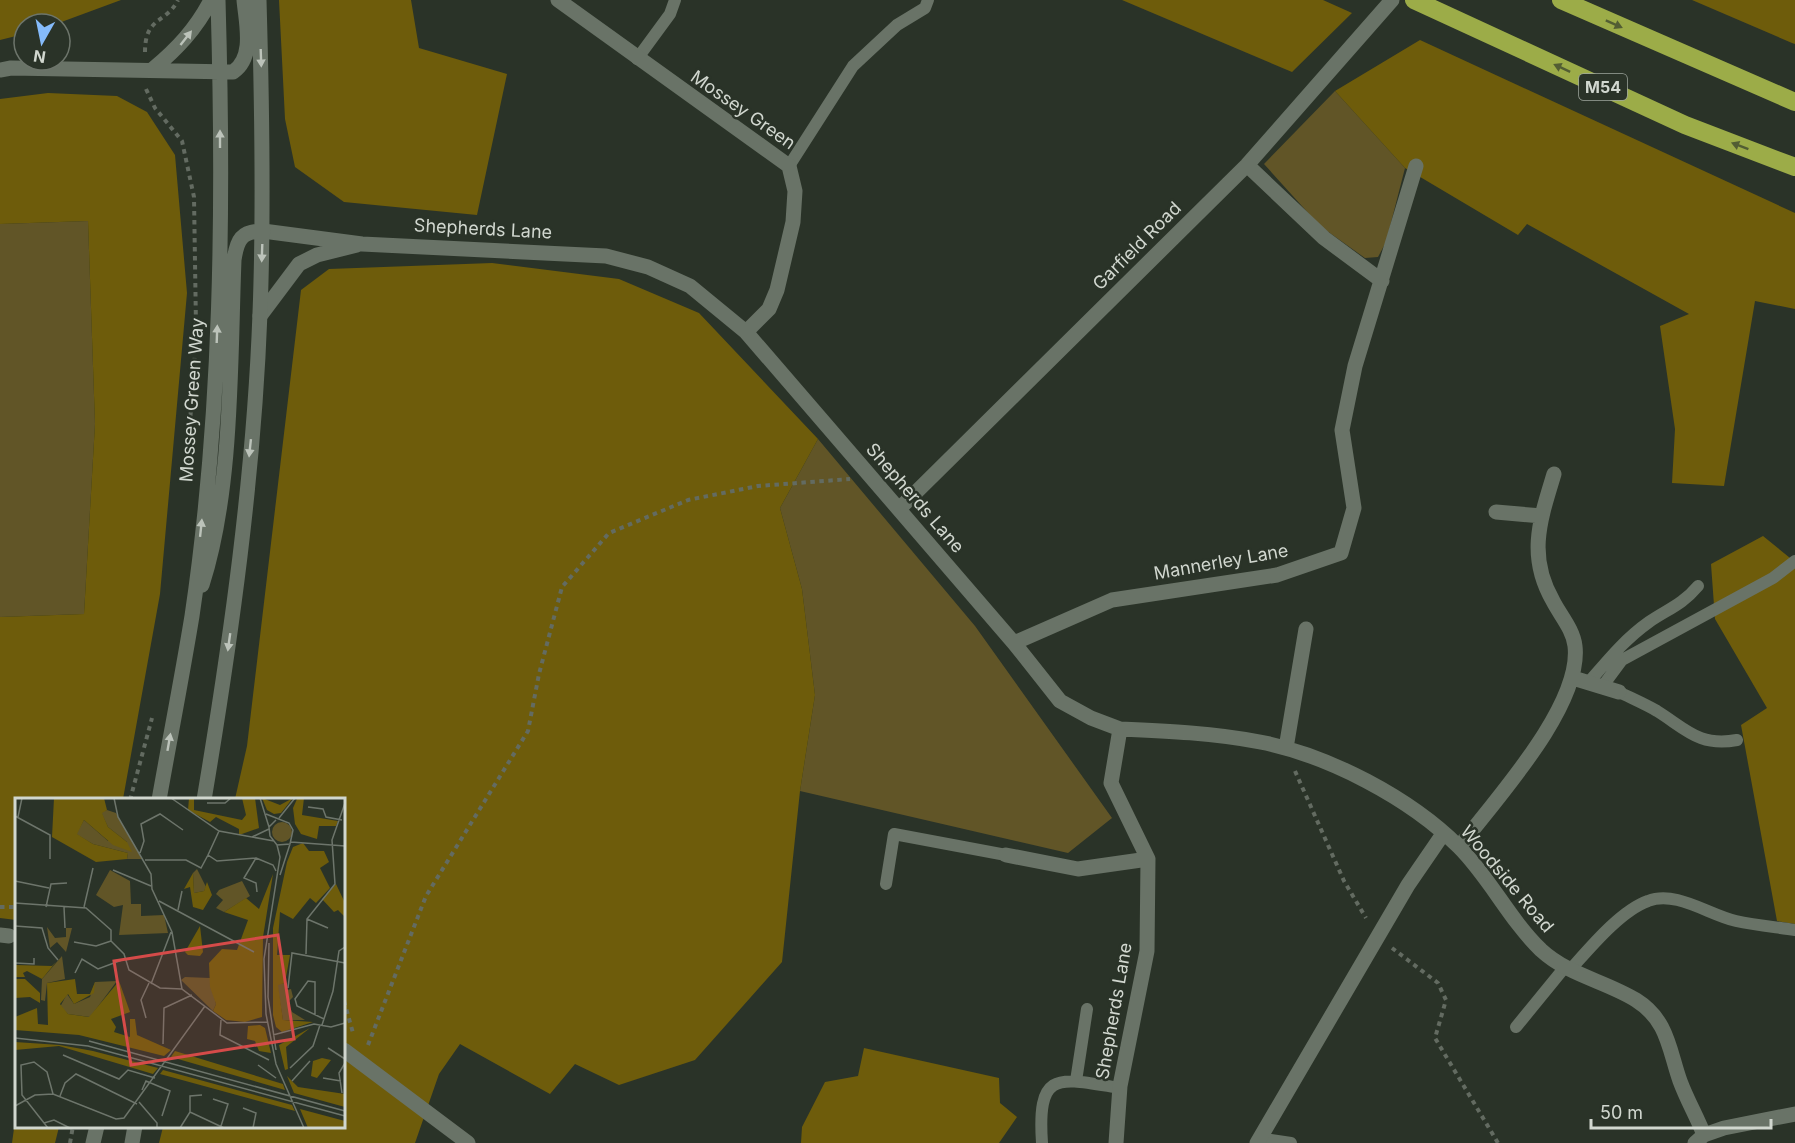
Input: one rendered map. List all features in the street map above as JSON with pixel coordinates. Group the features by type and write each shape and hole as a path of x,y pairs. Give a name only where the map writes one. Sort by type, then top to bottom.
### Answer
{"highway":[{"name":"M54","path":"1414,0 1686,125 1795,167"},
{"path":"1561,0 1795,102"}],"street":[{"path":"148,69 179,48 202,18 211,0"},
{"name":"Mossey Green Way","path":"159,798 192,616 216,368 220,257 218,0"},
{"path":"0,70 11,68 148,69 233,72 246,53 244,0"},
{"path":"204,798 234,607 260,316 263,231 259,0"},
{"name":"Mossey Green","path":"558,0 637,59 789,166 795,190 793,222 777,290 769,309 746,332"},
{"name":"Garfield Road","path":"898,509 1246,165 1392,0"},
{"path":"1246,165 1324,238 1382,281"},
{"name":"Mannerley Lane","path":"1014,643 1112,600 1277,575 1341,553 1354,508 1342,430 1355,366 1416,166"},
{"path":"192,616 211,555 217,519 228,408 236,247 241,236 246,232 263,231"},
{"name":"Shepherds Lane","path":"263,231 363,244 594,255 617,258 668,275 690,286 746,332 1014,643 1060,701 1091,718 1120,729 1111,783 1148,859 1147,951 1120,1088 1116,1143"},
{"path":"260,316 299,264 317,255 363,244"},
{"path":"1459,847 1560,710 1573,678 1575,645 1567,622 1541,578 1537,544 1554,474"},
{"path":"1496,512 1542,516"},
{"path":"1286,748 1306,629"},
{"path":"1573,678 1619,692"},
{"name":"Woodside Road","path":"1120,729 1226,737 1286,748 1356,777 1386,793 1459,847 1527,935 1547,955 1568,969 1637,1000 1657,1019 1666,1032 1700,1139"},
{"path":"1258,1141 1424,857 1443,834"},
{"path":"1006,855 1078,869 1148,859"},
{"path":"345,1051 468,1143"},
{"path":"1700,1139 1724,1128 1795,1114"},
{"path":"93,1143 96,1128"},
{"path":"132,1143 135,1128"}],"lane":[{"path":"637,59 670,14 675,0"},
{"path":"789,166 853,66 897,25 925,8 928,0"},
{"path":"1596,684 1622,660 1773,578 1795,561"},
{"path":"1596,684 1628,638 1652,620 1684,602 1698,586"},
{"path":"1619,692 1657,711 1683,731 1704,740 1719,743 1737,740"},
{"path":"886,884 894,834 1006,855"},
{"path":"1516,1027 1595,942 1640,904 1650,900 1664,898 1677,900 1736,921 1795,930"},
{"path":"1076,1081 1087,1010"},
{"path":"1042,1143 1040,1116 1043,1097 1049,1087 1058,1082 1076,1081 1120,1088"},
{"path":"1258,1141 1291,1143"}],"path":[{"path":"178,0 175,6 152,25 145,37 148,69 145,87 150,98 182,141 194,197 196,331"},
{"path":"186,482 195,343"},
{"path":"361,1063 426,896 528,731 539,674 562,587 609,533 688,500 758,486 872,478"},
{"path":"132,798 153,714"},
{"path":"1286,748 1339,870 1377,937 1438,983 1446,1000 1435,1038 1498,1143"},
{"path":"70,1143 73,1128"}],"shaded area":[{"path":"0,0 121,0 72,18 72,12 12,12 12,37 0,40"},
{"path":"279,0 411,0 419,48 507,74 477,215 344,202 295,167 285,119"},
{"path":"1122,0 1323,0 1352,13 1292,72"},
{"path":"1692,0 1795,0 1795,44 1792,43"},
{"path":"1420,40 1795,213 1795,309 1755,301 1724,486 1672,483 1675,429 1660,326 1689,314 1527,224 1518,235 1405,168 1335,91"},
{"path":"1335,91 1405,168 1386,242 1378,257 1365,258 1320,226 1264,164"},
{"path":"48,93 117,96 147,112 175,155 187,293 160,594 123,798 15,798 15,920 0,918 0,617 84,614 95,424 88,221 0,224 0,99"},
{"path":"88,221 95,424 84,614 0,617 0,224"},
{"path":"492,263 619,279 699,313 818,439 780,508 802,589 815,695 800,791 782,962 695,1060 619,1085 575,1064 550,1094 460,1044 439,1074 415,1143 159,1143 163,1128 345,1128 345,798 235,798 247,746 301,290 329,269"},
{"path":"818,439 975,626 1112,818 1068,853 800,791 815,695 802,589 780,508"},
{"path":"1763,536 1795,562 1795,924 1777,921 1741,725 1767,708 1715,619 1711,564"},
{"path":"864,1048 999,1078 1000,1103 1017,1117 999,1143 801,1143 802,1127 825,1082 858,1076"},
{"path":"15,1121 15,1128 59,1128 55,1143 12,1143"}]}
